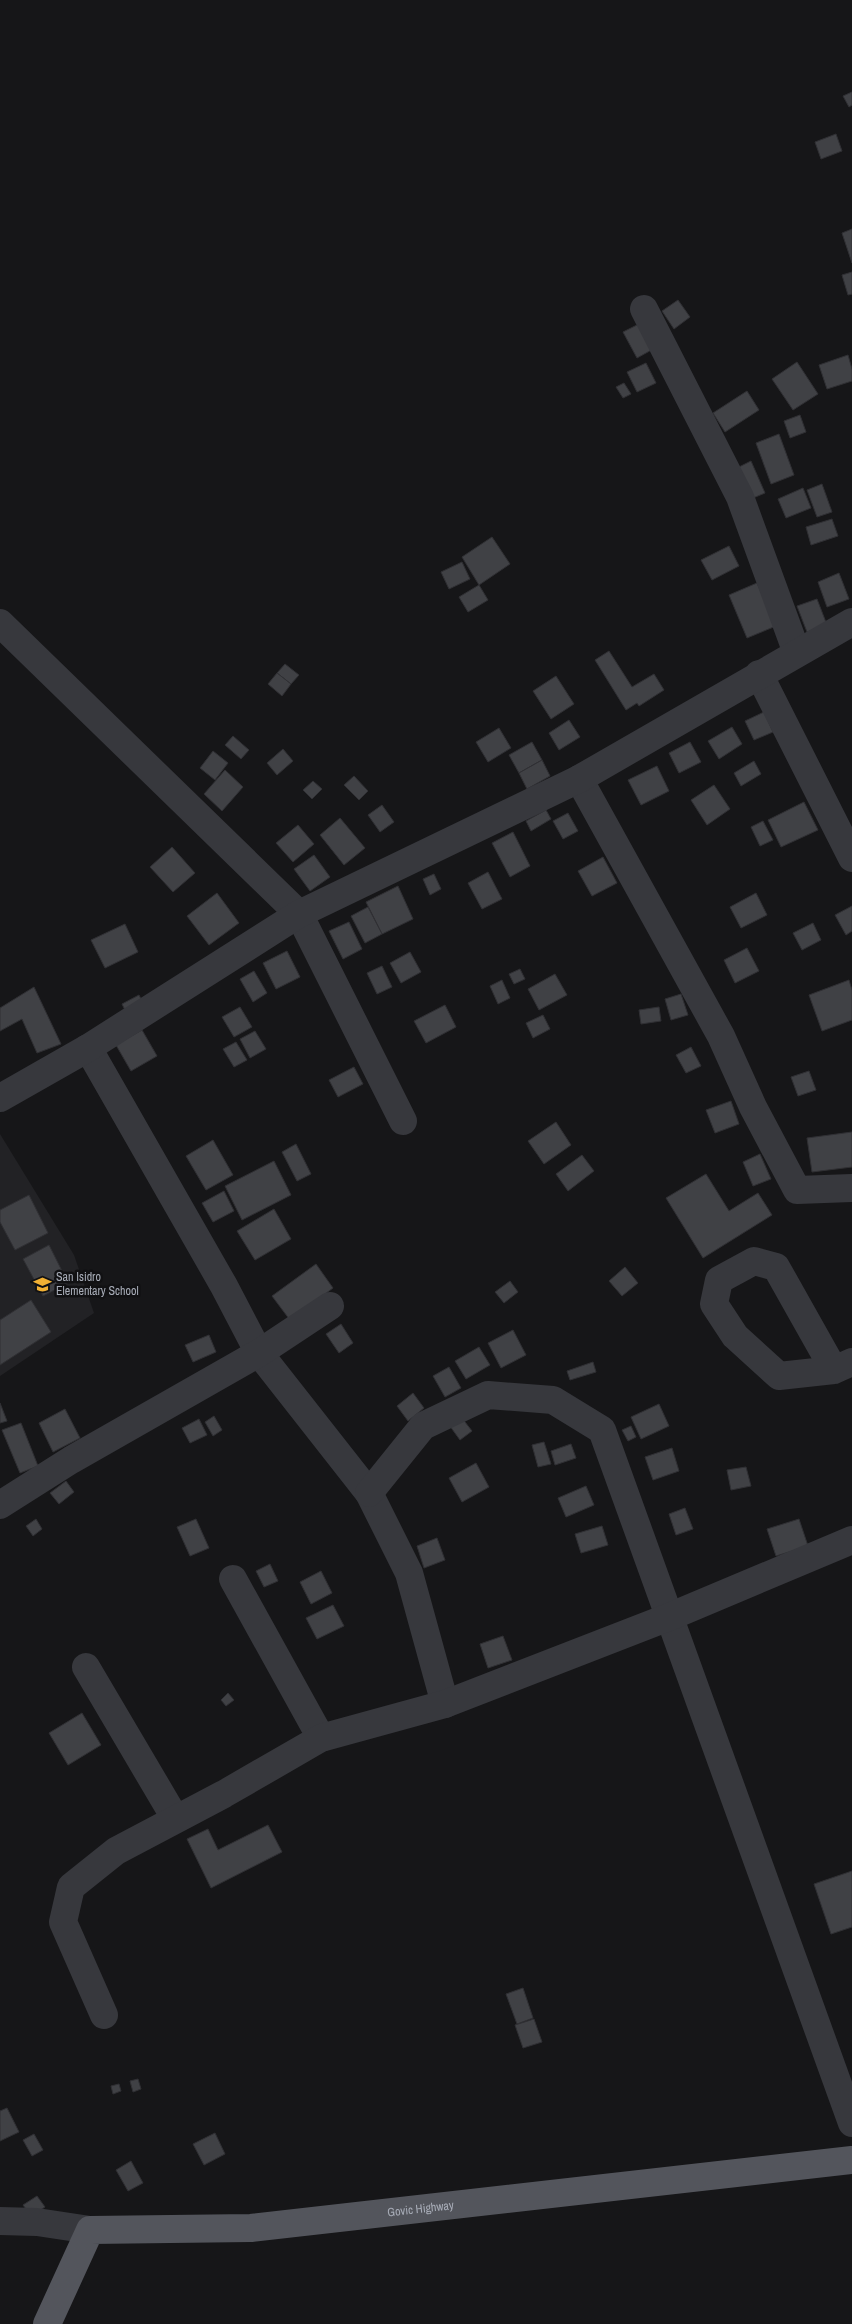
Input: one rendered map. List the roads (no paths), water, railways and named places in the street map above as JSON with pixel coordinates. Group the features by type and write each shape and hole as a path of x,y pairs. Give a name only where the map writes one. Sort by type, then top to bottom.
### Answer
{"main road":[{"name":"Govic Highway","path":"90,2230 251,2228 852,2160"},
{"path":"47,2324 90,2230"}],"street":[{"path":"644,309 740,497 797,653"},
{"path":"0,1098 88,1048 300,914 578,779 852,622"},
{"path":"0,623 300,914 403,1121"},
{"path":"759,674 852,858"},
{"path":"578,779 721,1036 753,1107 797,1190 852,1188"},
{"path":"88,1048 224,1286 259,1353 369,1493 409,1573 445,1704"},
{"path":"754,1260 776,1267 843,1366 779,1376 735,1336 714,1304 720,1280 754,1260"},
{"path":"0,1505 71,1460 259,1353 330,1306"},
{"path":"369,1493 423,1426 488,1395 553,1400 602,1430 852,2123"},
{"path":"104,2015 62,1922 71,1887 116,1851 174,1818 224,1794 321,1738 445,1704 669,1617 852,1540"},
{"path":"233,1579 321,1738"},
{"path":"86,1667 174,1818"},
{"path":"0,2221 37,2222 90,2230"}],"place":[{"name":"San Isidro Elementary School","path":"42,1284"}]}
